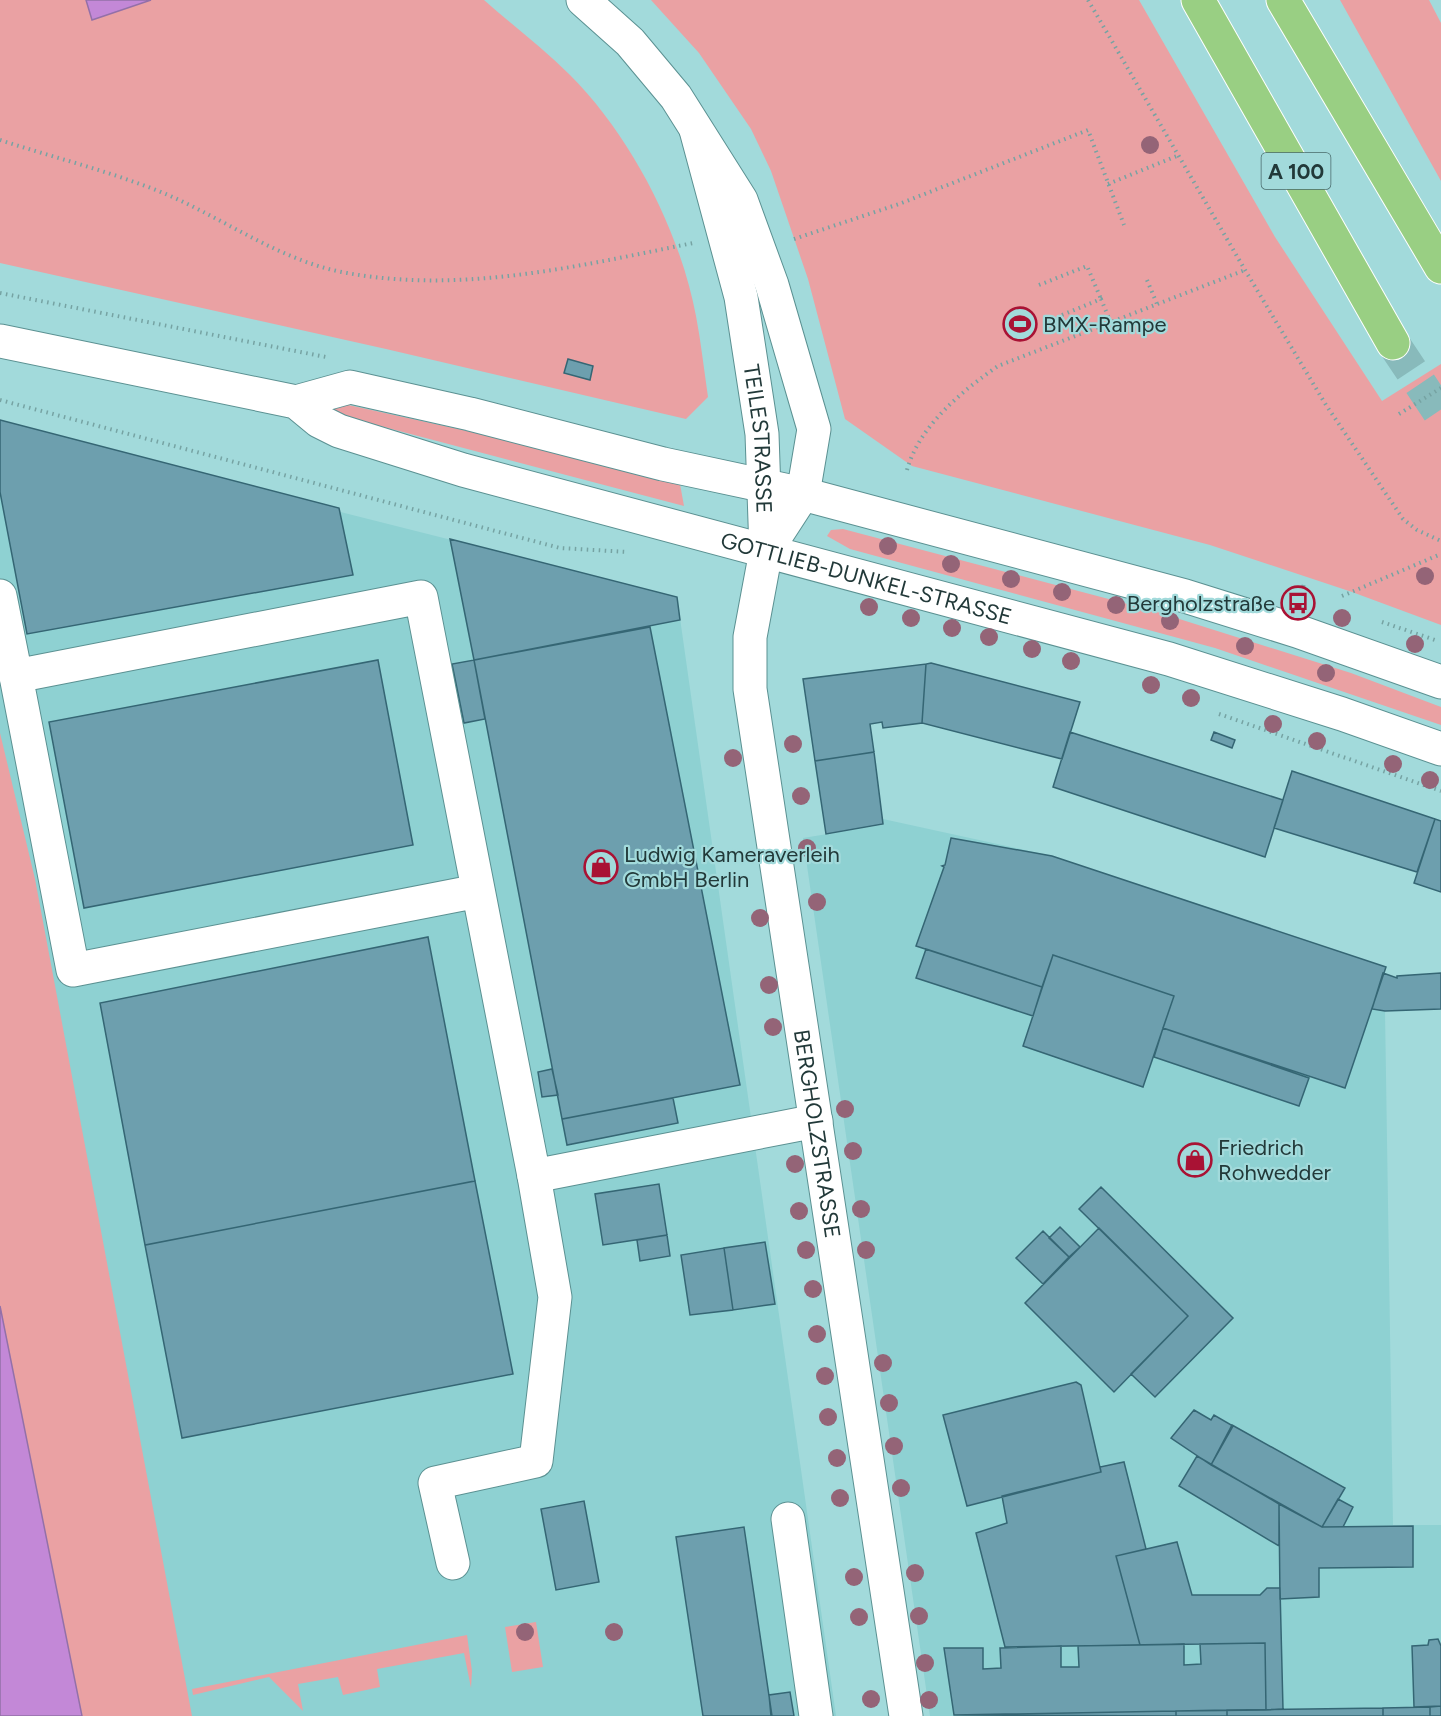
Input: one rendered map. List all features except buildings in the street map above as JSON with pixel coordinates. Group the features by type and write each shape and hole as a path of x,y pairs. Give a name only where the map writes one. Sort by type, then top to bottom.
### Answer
{"highway":[{"name":"A 100","path":"1198,0 1394,343"},
{"path":"1283,0 1441,267"}],"street":[{"name":"TEILESTRASSE","path":"583,0 603,16 652,65 676,97 741,200 772,285 814,429 803,494 766,551"},
{"name":"TEILESTRASSE","path":"696,130 726,237 749,341 762,434 766,551"},
{"name":"GOTTLIEB-DUNKEL-STRASSE","path":"0,340 296,402 350,387 470,414 663,464 803,494 1195,598 1441,682"},
{"name":"GOTTLIEB-DUNKEL-STRASSE","path":"296,402 319,421 339,431 534,491 1169,659 1332,710 1441,749"},
{"name":"BERGHOLZSTRASSE","path":"766,551 750,637 750,689 906,1716"},
{"path":"0,596 73,970 478,891"},
{"path":"16,676 421,597 534,1176 555,1297 536,1461 435,1483 453,1563"},
{"path":"534,1176 816,1121"},
{"path":"788,1519 816,1716"}],"path":[{"path":"1088,0 1326,405 1402,519 1417,530 1441,541"},
{"path":"794,239 899,204 1088,130 1124,225"},
{"path":"0,140 156,190 300,261 345,273 394,279 498,279 726,237"},
{"path":"1108,184 1178,156"},
{"path":"1040,285 1087,266 1110,321"},
{"path":"907,470 911,457 927,433 967,388 998,366 1245,270"},
{"path":"1148,280 1157,304"},
{"path":"1062,315 1101,299"},
{"path":"1399,414 1441,388"},
{"path":"0,400 560,548 632,552"},
{"path":"1342,596 1441,554"},
{"path":"1298,603 1304,584"},
{"path":"1216,712 1441,791"}],"shaded area":[{"path":"0,0 484,0 560,65 592,99 613,126 650,186 678,251 688,284 698,326 708,397 686,419 0,263"},
{"path":"86,0 151,0 92,20"},
{"path":"651,0 1139,0 1275,237 1382,401 1441,364 1441,625 1352,592 1210,545 912,466 845,419 808,279 771,171 751,129 699,53"},
{"path":"1340,0 1429,0 1441,23 1441,181"},
{"path":"330,401 504,439 680,484 684,506 327,412"},
{"path":"0,426 677,597 836,1716 0,1716"},
{"path":"843,529 1154,611 1351,673 1441,707 1441,725 1215,648 850,549 827,536 831,530"},
{"path":"0,733 35,879 192,1716 82,1716 0,1306"},
{"path":"883,819 1052,856 1386,967 1372,1008 1385,1011 1393,1525 1441,1525 1441,1716 930,1716 803,838 882,825"},
{"path":"0,1306 82,1716 0,1716"},
{"path":"536,1622 543,1667 512,1672 505,1627"},
{"path":"467,1635 472,1671 471,1688 464,1653 377,1669 380,1687 343,1695 338,1677 298,1684 303,1711 269,1677 193,1695 192,1689"}],"tunnel":[{"path":"1393,343 1441,415"}],"place":[{"name":"BMX-Rampe","path":"1020,324"},
{"name":"Bergholzstraße","path":"1298,603"},
{"name":"Ludwig Kameraverleih GmbH Berlin","path":"601,867"},
{"name":"Friedrich Rohwedder","path":"1195,1160"}]}
